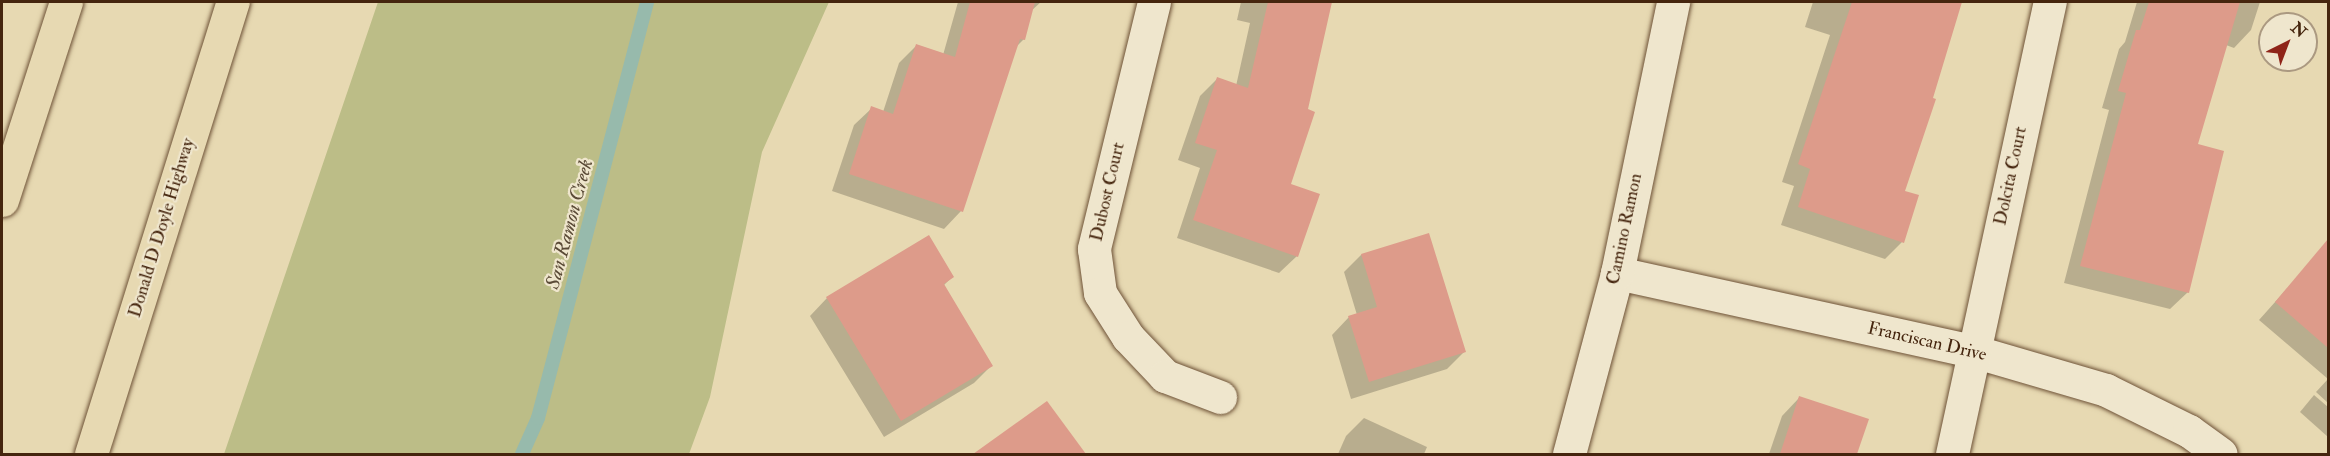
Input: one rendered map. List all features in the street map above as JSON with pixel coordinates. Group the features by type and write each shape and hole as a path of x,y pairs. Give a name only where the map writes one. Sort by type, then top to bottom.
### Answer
{"highway":[{"path":"2,201 66,2"},
{"name":"Donald D Doyle Highway","path":"91,454 233,2"}],"street":[{"name":"Dubost Court","path":"1154,2 1094,249 1100,293 1128,338 1165,376 1220,397"},
{"name":"Camino Ramon","path":"1569,454 1617,273 1673,2"},
{"name":"Dolcita Court","path":"1952,454 2050,2"},
{"name":"Franciscan Drive","path":"1617,273 1973,351 2106,390 2189,431 2221,454"}],"green space":[{"path":"378,2 829,2 762,152 710,397 689,454 224,454"}],"building":[{"path":"970,2 1035,2 1025,40 1020,39 963,212 849,174 871,106 893,114 916,44 955,57"},
{"path":"1268,2 1332,2 1308,109 1315,112 1291,184 1320,194 1298,257 1193,220 1217,150 1195,143 1217,77 1248,88"},
{"path":"1852,2 1962,2 1933,98 1936,99 1905,191 1919,195 1904,243 1798,207 1810,169 1798,164"},
{"path":"2149,2 2240,2 2198,144 2224,151 2189,293 2080,266 2126,93 2118,91 2136,30 2140,30"},
{"path":"1429,233 1466,352 1369,382 1348,316 1377,307 1361,254"},
{"path":"929,235 954,277 944,284 993,366 901,421 826,297"},
{"path":"2328,239 2328,348 2275,302"},
{"path":"1799,396 1869,419 1857,454 1780,454"},
{"path":"1047,401 1086,454 973,454"}],"waterway":[{"name":"San Ramon Creek","path":"522,454 538,418 647,2"}]}
